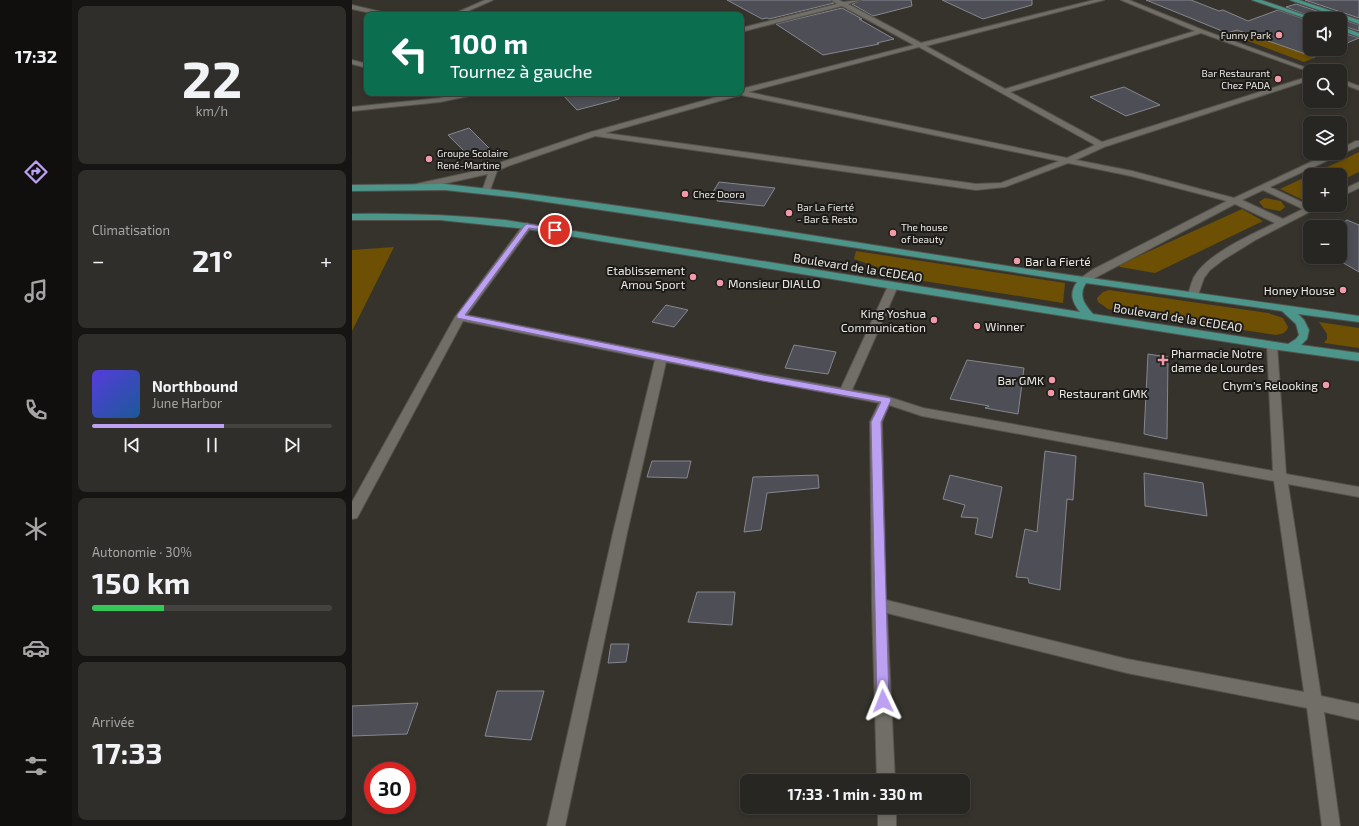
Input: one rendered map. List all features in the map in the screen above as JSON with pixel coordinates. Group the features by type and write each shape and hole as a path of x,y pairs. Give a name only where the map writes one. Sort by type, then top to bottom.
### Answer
{"main road":[{"path":"1256,0 1303,16"},
{"path":"1293,0 1359,22"},
{"path":"1347,30 1359,34"},
{"path":"352,188 444,187 611,207 1083,280 1359,319"},
{"name":"Boulevard de la CEDEAO","path":"352,217 422,216 485,220 893,286 1272,345 1359,357"},
{"path":"1083,280 1078,286 1076,297 1080,307 1090,316"},
{"path":"1286,309 1299,320 1304,330 1302,339 1291,347"}],"street":[{"path":"461,12 490,0"},
{"path":"744,29 839,2 858,0"},
{"path":"744,92 920,45 1101,0"},
{"path":"1124,0 1201,31 1303,68"},
{"path":"839,2 1005,91 1101,145"},
{"path":"352,7 374,12"},
{"path":"1005,91 1201,31"},
{"path":"352,62 364,65"},
{"path":"594,134 976,187 1002,185 1067,161 1101,145 1303,80"},
{"path":"1347,84 1359,88"},
{"path":"744,94 1139,176 1236,201 1283,223"},
{"path":"352,109 440,100 459,96"},
{"path":"416,187 493,170 505,164 594,134 729,96"},
{"path":"1347,149 1359,143"},
{"path":"1083,280 1263,187 1322,160"},
{"path":"486,191 493,170"},
{"path":"1347,191 1359,185"},
{"path":"1263,187 1303,207"},
{"path":"1193,295 1199,276 1210,266 1236,248 1306,212"},
{"path":"352,514 460,317 527,226"},
{"path":"845,392 893,286"},
{"path":"460,317 763,378 886,400 922,412 1359,492"},
{"path":"1272,345 1280,477 1331,826"},
{"path":"556,826 629,490 661,358"},
{"path":"886,400 876,422 879,606 886,774"},
{"path":"879,606 1127,666 1359,712"},
{"path":"887,814 887,826"}],"shaded area":[{"path":"1267,14 1303,43 1303,56 1319,56 1304,62 1221,31"},
{"path":"1359,152 1359,172 1347,178 1347,168 1326,168 1342,160 1347,160 1347,158"},
{"path":"1303,178 1303,200 1280,189"},
{"path":"1265,198 1281,201 1285,207 1280,211 1264,208 1259,202"},
{"path":"1242,209 1263,221 1155,273 1120,267 1119,265"},
{"path":"394,247 352,331 352,250"},
{"path":"856,251 1065,283 1063,303 911,279 854,259"},
{"path":"1109,290 1268,313 1283,318 1288,327 1284,333 1276,335 1108,309 1098,302 1097,298 1103,292"},
{"path":"1319,322 1359,328 1359,348 1324,343 1327,339 1327,334"}],"building":[{"path":"727,0 831,0 834,3 769,19 762,19"},
{"path":"862,0 911,0 912,6 873,16 852,4"},
{"path":"942,0 1032,0 1032,5 983,19"},
{"path":"1146,0 1191,0 1219,11 1223,10 1248,21 1278,10 1303,19 1303,53 1237,30 1227,33"},
{"path":"1305,0 1359,0 1359,18 1347,14 1347,12 1341,12"},
{"path":"1296,4 1320,12 1303,12 1303,14 1286,7"},
{"path":"842,8 894,39 877,43 879,44 823,55 776,24"},
{"path":"1347,21 1359,25 1359,31 1347,27"},
{"path":"1347,34 1359,38 1347,43"},
{"path":"1124,87 1160,105 1126,116 1090,97"},
{"path":"564,96 619,96 619,99 577,110"},
{"path":"469,128 491,150 469,156 448,135"},
{"path":"719,182 775,188 764,206 717,201 718,198 710,197"},
{"path":"1347,220 1359,225 1359,272 1345,264 1347,264"},
{"path":"666,305 688,310 674,327 652,322"},
{"path":"794,345 836,352 828,374 785,368"},
{"path":"1148,354 1168,357 1167,439 1144,434"},
{"path":"967,360 1024,368 1018,414 985,408 989,406 950,399"},
{"path":"1045,451 1076,456 1073,500 1067,499 1060,590 1029,583 1028,578 1016,577 1025,529 1037,532"},
{"path":"652,461 691,461 687,478 647,477"},
{"path":"1144,473 1203,483 1207,516 1145,506"},
{"path":"818,475 819,488 767,493 761,530 744,532 753,477"},
{"path":"950,475 1002,487 992,538 975,534 978,518 961,517 965,505 943,499"},
{"path":"697,592 735,592 732,625 688,622"},
{"path":"611,644 629,644 626,662 608,663"},
{"path":"497,691 544,691 531,740 485,736"},
{"path":"418,703 407,734 352,736 352,706"}],"place":[{"name":"Funny Park","path":"1279,35"},
{"name":"Bar Restaurant Chez PADA","path":"1278,79"},
{"name":"Groupe Scolaire René-Martine","path":"429,159"},
{"name":"Chez Doora","path":"685,194"},
{"name":"Bar La Fierté - Bar & Resto","path":"789,213"},
{"name":"The house of beauty","path":"893,233"},
{"name":"Bar la Fierté","path":"1017,261"},
{"name":"Etablissement Amou Sport","path":"693,277"},
{"name":"Monsieur DIALLO","path":"720,283"},
{"name":"Honey House","path":"1343,290"},
{"name":"King Yoshua Communication","path":"934,320"},
{"name":"Winner","path":"977,326"},
{"name":"Pharmacie Notre dame de Lourdes","path":"1163,360"},
{"name":"Bar GMK","path":"1052,380"},
{"name":"Chym's Relooking","path":"1326,385"},
{"name":"Restaurant GMK","path":"1051,393"}],"route":[{"path":"555,230 527,226 460,317 763,378 886,400 876,422 879,606 883,701"}]}
